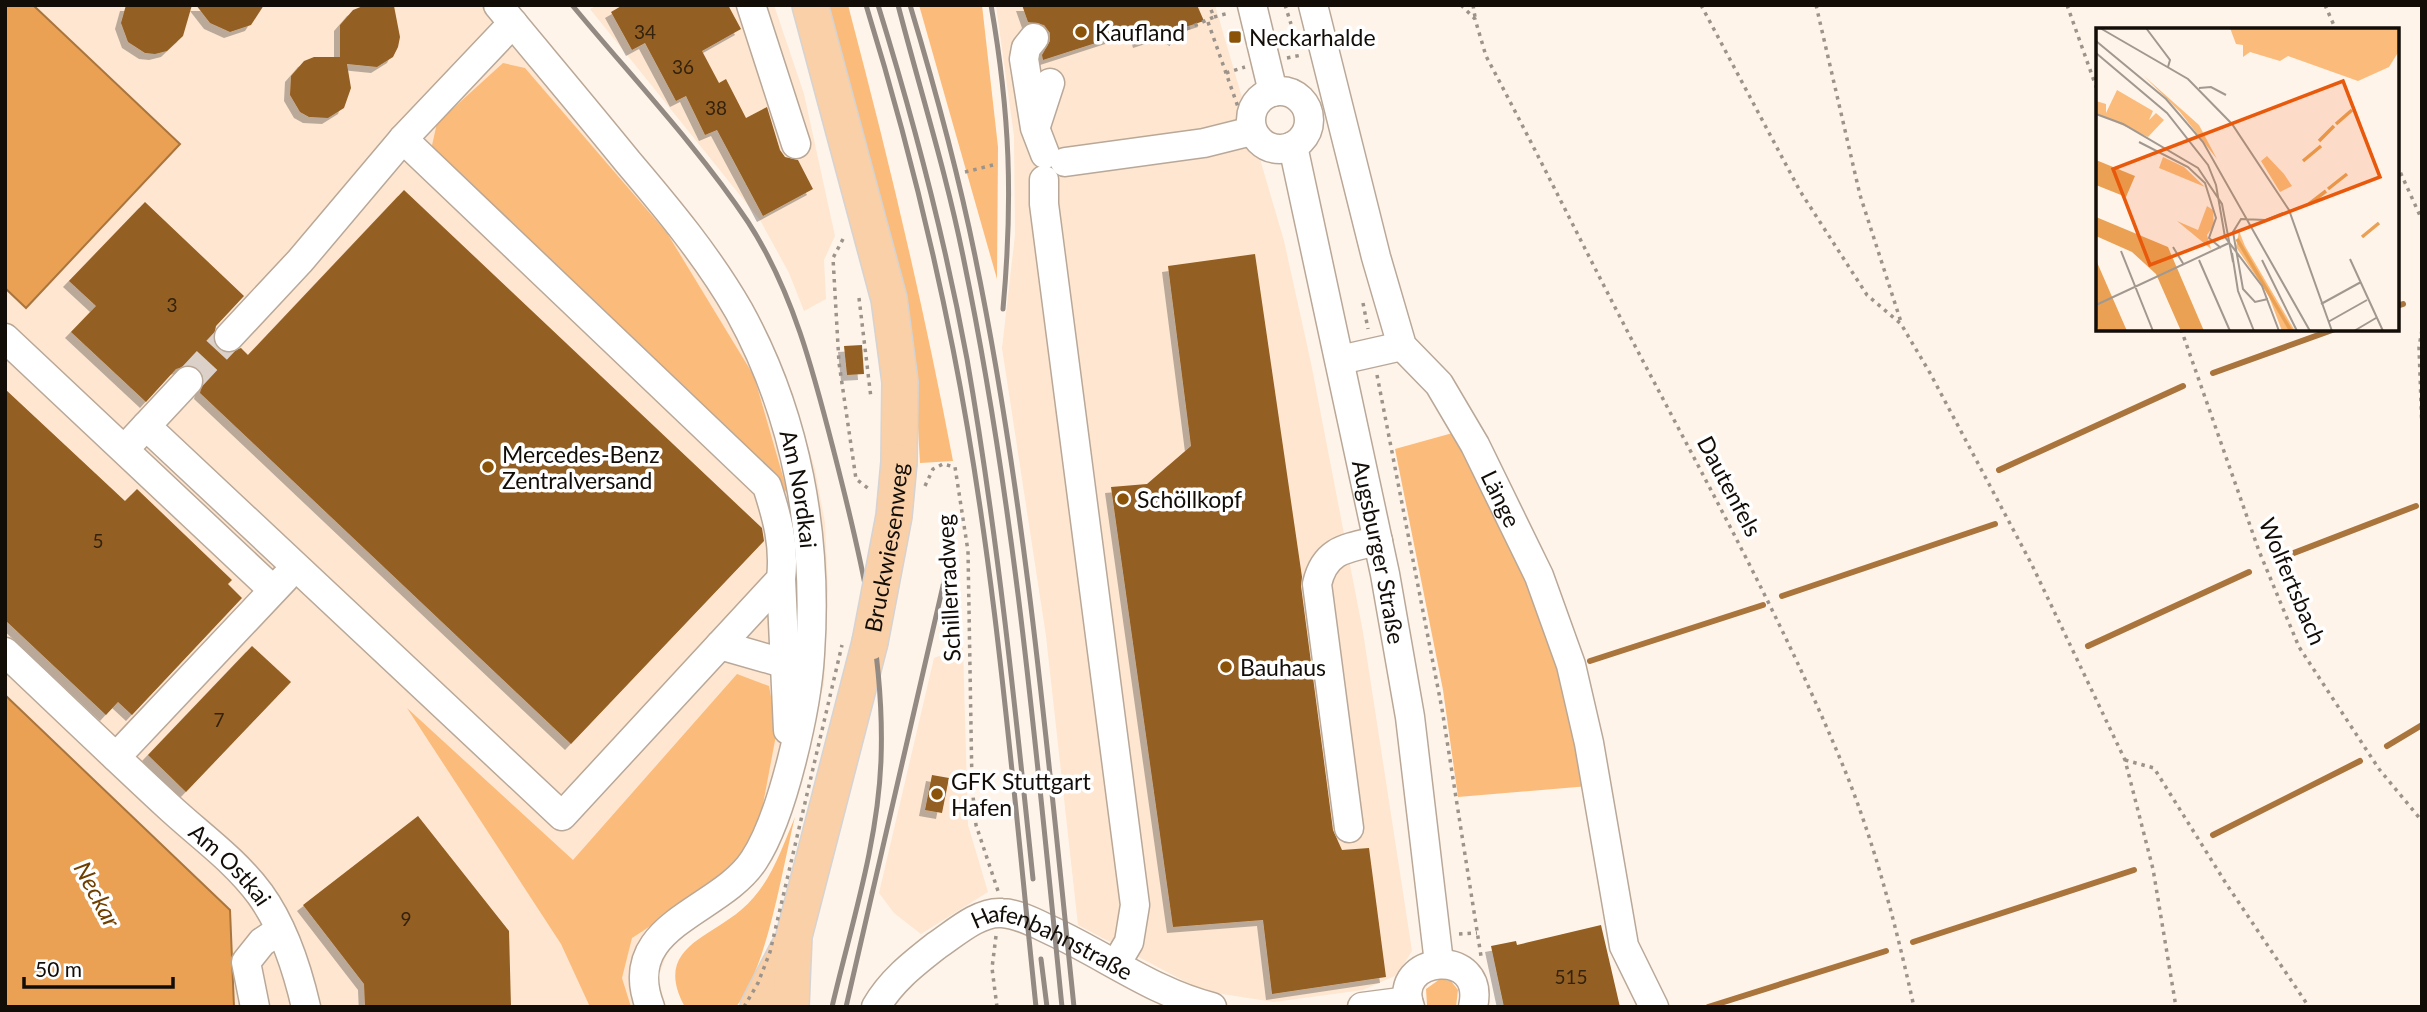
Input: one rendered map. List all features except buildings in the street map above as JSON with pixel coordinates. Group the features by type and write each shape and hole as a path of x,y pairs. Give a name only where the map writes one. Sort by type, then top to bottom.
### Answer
{"main road":[{"name":"Bruckwiesenweg","path":"791,1007 794,936 870,642 890,540 886,470 900,382 889,299 810,5"},
{"path":"758,1007 794,936"}],"street":[{"path":"751,5 796,144"},
{"name":"Länge","path":"1314,5 1376,257 1402,346 1439,384 1475,445 1539,576 1571,665 1586,730 1624,946 1654,1007"},
{"path":"1240,9 1273,92"},
{"path":"229,337 300,261 505,14"},
{"name":"Am Nordkai","path":"505,14 698,248 739,313 768,372 798,465 812,582 809,679 787,769 768,833 745,873 728,889 670,926 654,944 644,978 650,1007"},
{"path":"1034,38 1026,48 1024,59 1047,156"},
{"path":"1050,83 1044,204 1135,905 1129,942 1116,964"},
{"path":"1273,92 1296,97 1308,117 1307,129 1293,146 1281,149 1269,147 1259,141 1252,131 1251,121 1257,102 1273,92"},
{"path":"1047,156 1204,143 1252,131"},
{"path":"403,139 767,486 779,523 784,556 781,579 783,663 788,704 787,769"},
{"name":"Augsburger Straße","path":"1293,146 1378,541 1410,717 1439,963"},
{"path":"5,338 273,590"},
{"path":"1340,360 1402,346"},
{"path":"124,449 188,381"},
{"path":"146,426 562,816 781,579"},
{"path":"1349,828 1317,584 1321,567 1334,554 1378,541"},
{"path":"116,757 296,566"},
{"path":"720,645 783,663"},
{"name":"Am Ostkai","path":"5,652 170,808 237,866 261,896 280,930 298,973 306,1007"},
{"name":"Hafenbahnstraße","path":"876,1007 900,975 932,950 967,924 1001,913 1032,922 1188,1001 1212,1007"},
{"name":"Am Ostkai","path":"254,1007 246,962 262,942 280,930"},
{"path":"1362,1007 1409,1004 1409,989 1415,976 1426,967 1439,963 1463,970 1471,980 1475,992 1473,1007"}],"path":[{"path":"1209,5 1214,17"},
{"name":"Dautenfels","path":"1461,5 1475,19 1486,56 1748,556 1800,666 1848,780 1872,846 1914,1007"},
{"path":"1473,5 1475,19"},
{"path":"1701,5 1800,191 1867,295 1901,324"},
{"path":"1816,5 1860,195 1901,324 2032,565 2126,760 2153,869 2176,1007"},
{"path":"2067,5 2096,86"},
{"path":"2325,5 2335,28"},
{"path":"1167,45 1177,33 1240,9"},
{"path":"1208,22 1238,107"},
{"path":"1226,73 1244,67"},
{"path":"965,172 993,165"},
{"path":"2399,169 2422,220"},
{"path":"846,248 843,239 834,258 839,363 847,433 856,479 867,489 880,491"},
{"path":"858,294 871,411"},
{"path":"2422,330 2419,347 2422,431"},
{"name":"Wolfertsbach","path":"2182,331 2259,551 2299,647 2379,769 2422,821"},
{"path":"1373,352 1442,709 1481,958"},
{"name":"Schillerradweg","path":"924,488 933,469 943,464 956,467 968,551 975,812 999,896"},
{"path":"870,502 886,470"},
{"path":"744,1007 758,983 770,952 843,640"},
{"path":"2126,760 2154,768 2227,885 2309,1007"},
{"path":"995,942 992,968 997,1007"}],"shaded area":[{"path":"33,5 516,5 767,337 790,387 815,469 825,523 828,589 824,685 768,853 671,942 658,978 666,1007 234,1007 230,910 5,695 5,288 27,308 180,144"},
{"path":"598,5 774,5 804,94 835,236 824,260 826,299 804,311 789,273 760,220 590,9"},
{"path":"825,5 848,5 905,232 953,461 920,463 914,357 890,233"},
{"path":"919,5 982,5 998,147 997,279"},
{"path":"996,5 1215,5 1284,241 1311,363 1363,632 1412,951 1397,975 1363,990 1274,1002 1203,991 1078,925 1046,636 1002,348 1015,235 1014,136"},
{"path":"503,63 525,68 667,233 754,376 788,494 431,150 437,123"},
{"path":"1467,429 1531,560 1589,786 1458,797 1443,690 1395,449"},
{"path":"963,647 968,825 988,892 921,934 894,913 879,893 934,658"},
{"path":"737,674 769,686 777,730 760,820 735,871 632,938 622,978 631,1007 590,1007 561,944 407,708 573,860"},
{"path":"795,817 765,943 747,989 736,1007 685,1007 677,987 675,971 680,958 700,938 741,910 760,890 774,867"},
{"path":"1440,979 1451,981 1458,990 1456,1007 1427,1005 1426,989"}],"water":[{"path":"5,5 33,5 180,144 26,308 5,288"},
{"name":"Neckar","path":"5,695 230,910 234,1007 5,1007"}],"waterway":[{"path":"2399,305 2403,304"},
{"path":"2213,373 2329,331"},
{"path":"1999,470 2183,386"},
{"path":"2278,559 2416,506"},
{"path":"1782,596 1995,524"},
{"path":"2088,646 2249,572"},
{"path":"1590,661 1763,605"},
{"path":"2387,746 2422,725"},
{"path":"2213,835 2360,761"},
{"path":"1913,942 2134,870"},
{"path":"1708,1007 1886,951"}],"tunnel":[{"path":"188,381 229,337"}],"railway":[{"path":"572,5 686,139 728,194 764,248 790,305 810,363 826,423 869,604 881,721 881,760 875,822 832,1007"},
{"path":"866,5 925,219 968,431 1002,677 1036,1007"},
{"path":"878,5 928,181 967,359 996,553 1033,879"},
{"path":"898,5 957,229 982,353 1023,633 1062,1007"},
{"path":"910,5 946,130 993,349 1034,630 1074,1007"},
{"path":"991,5 1002,83 1008,157 1008,230 1003,309"},
{"path":"846,1007 951,551"},
{"path":"1041,959 1047,1007"}],"place":[{"name":"Kaufland","path":"1081,32"},
{"name":"Neckarhalde","path":"1235,37"},
{"name":"Mercedes-Benz Zentralversand","path":"488,467"},
{"name":"Schöllkopf","path":"1123,499"},
{"name":"Bauhaus","path":"1226,667"},
{"name":"GFK Stuttgart Hafen","path":"937,794"}]}
